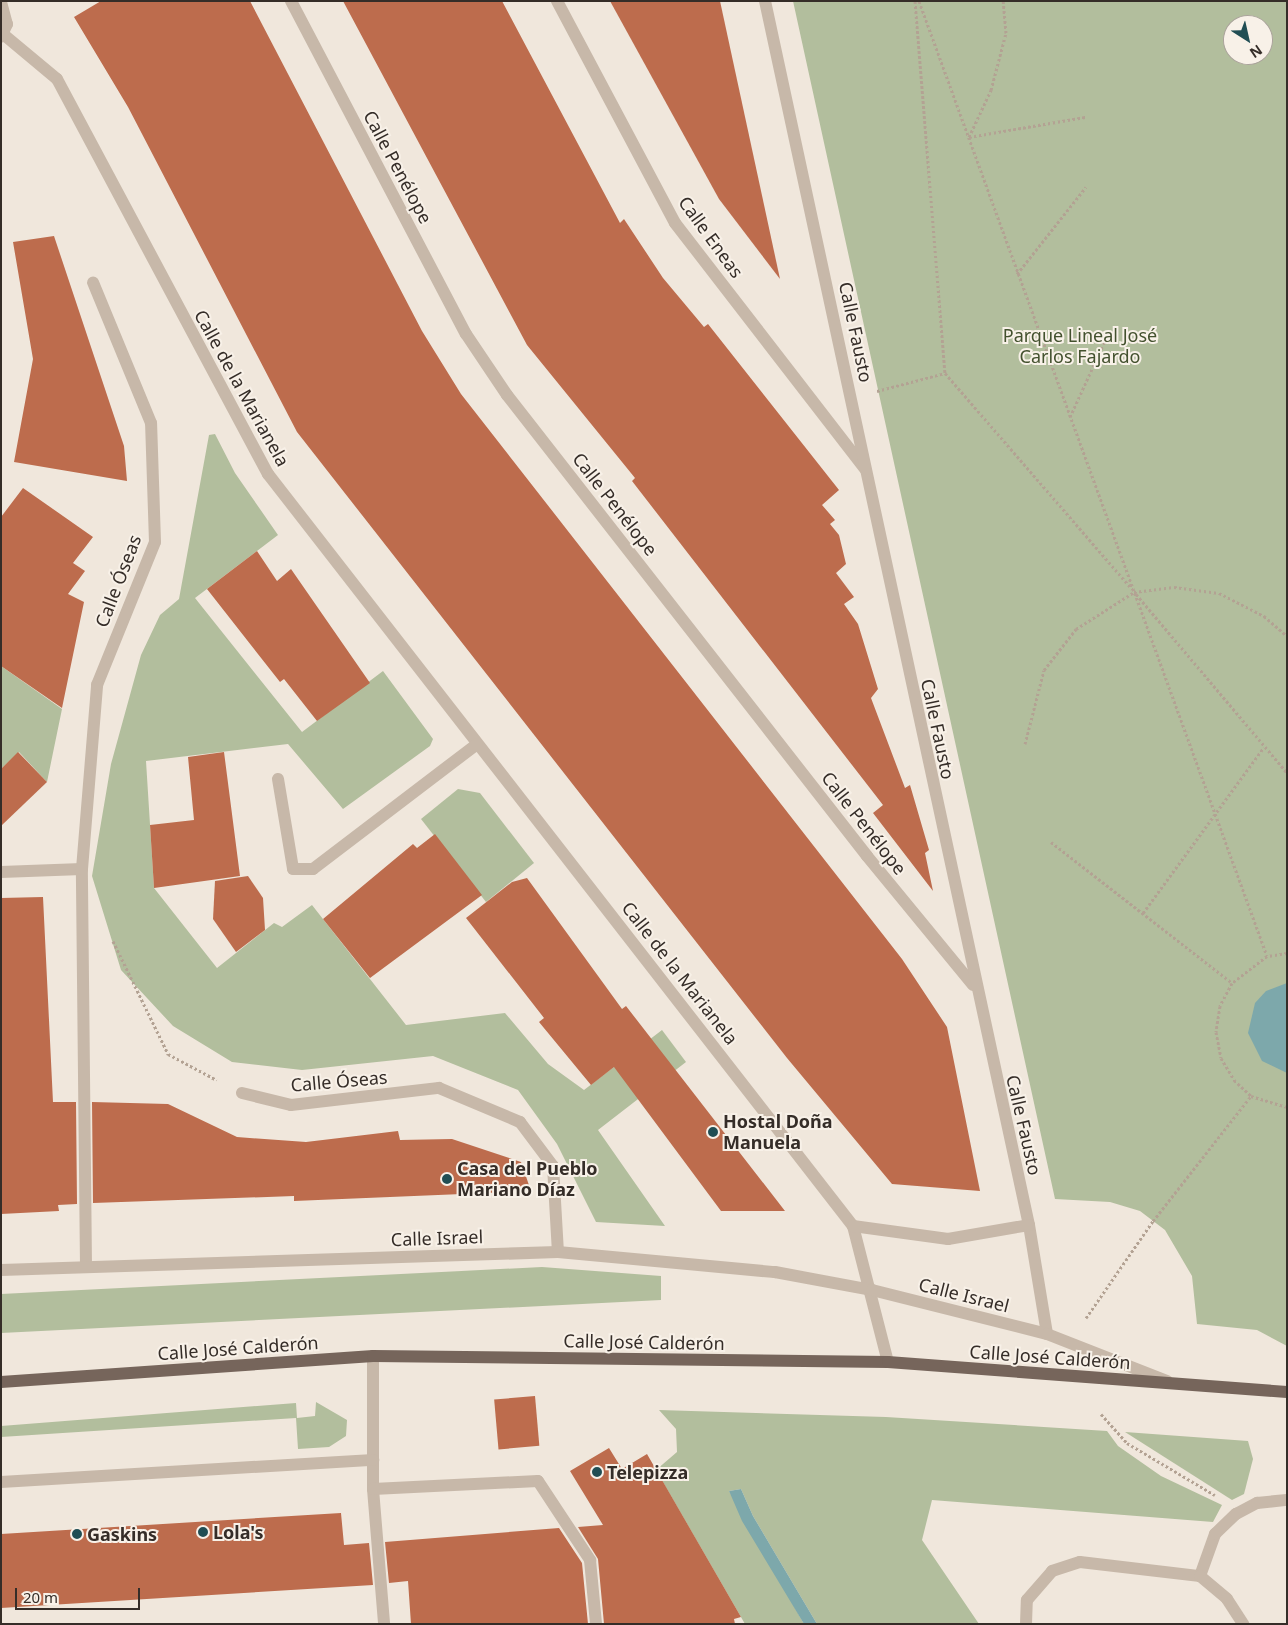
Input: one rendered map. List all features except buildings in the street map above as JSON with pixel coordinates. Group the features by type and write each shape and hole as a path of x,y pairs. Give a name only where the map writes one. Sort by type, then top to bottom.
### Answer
{"main road":[{"name":"Calle José Calderón","path":"1,1382 373,1356 888,1362 1287,1392"}],"street":[{"name":"Calle Penélope","path":"291,1 466,334 507,395 866,856 974,987"},
{"name":"Calle Eneas","path":"557,1 675,223 868,473"},
{"name":"Calle Fausto","path":"765,1 852,396 974,987 1029,1225 1047,1334"},
{"path":"2,35 7,24 5,3"},
{"name":"Calle de la Marianela","path":"2,35 57,79 268,474 853,1226"},
{"name":"Calle Óseas","path":"86,1266 82,869 96,685 155,542 151,423 93,282"},
{"path":"278,779 293,869 313,869 477,744"},
{"path":"1,872 82,869"},
{"name":"Calle Óseas","path":"242,1093 291,1105 439,1088 520,1122 554,1166 558,1252"},
{"path":"888,1362 872,1290 853,1226 948,1239 1029,1225"},
{"name":"Calle Israel","path":"1,1270 558,1252 775,1272 872,1290 1047,1334"},
{"path":"1047,1334 1171,1383"},
{"path":"373,1356 373,1489 384,1624"},
{"path":"1,1482 373,1460"},
{"path":"373,1489 538,1481 590,1560 596,1624"},
{"path":"1200,1576 1215,1534 1236,1514 1257,1503 1287,1500"},
{"path":"1026,1624 1027,1600 1052,1571 1080,1562 1200,1576 1227,1599 1243,1624"}],"path":[{"path":"917,1 969,137 1016,274 1134,592 1213,816 1267,956"},
{"path":"917,1 945,373 1287,773"},
{"path":"969,137 991,90 1006,33 1003,1"},
{"path":"969,137 1085,117"},
{"path":"1016,274 1086,187"},
{"path":"1070,418 1107,336"},
{"path":"852,396 945,373"},
{"path":"1025,744 1044,670 1076,629 1134,592 1174,588 1219,593 1264,616 1287,636"},
{"path":"1143,913 1264,747"},
{"path":"1051,842 1232,983"},
{"path":"111,937 168,1054 242,1093"},
{"path":"1287,953 1267,956 1232,983 1220,1006 1216,1032 1221,1058 1234,1080 1251,1096 1287,1108"},
{"path":"1047,1334 1088,1317 1153,1221 1251,1096"},
{"path":"1101,1414 1127,1443 1213,1493 1236,1514"}],"green space":[{"name":"Parque Lineal José Carlos Fajardo","path":"793,1 1287,1 1287,1346 1257,1330 1197,1324 1192,1276 1165,1230 1140,1211 1110,1202 1055,1199"},
{"path":"215,434 235,473 278,535 195,598 302,732 383,671 433,739 430,746 343,809 288,744 146,761 154,888 217,968 274,923 282,927 312,905 406,1025 505,1013 548,1064 584,1090 662,1030 686,1062 598,1130 665,1226 596,1222 557,1144 518,1090 433,1056 302,1070 232,1062 173,1026 121,970 92,876 111,764 141,655 160,615 179,599 209,435"},
{"path":"1,666 62,709 47,782 19,752 1,769"},
{"path":"458,789 480,793 534,863 486,902 421,819"},
{"path":"542,1267 661,1276 661,1300 1,1333 1,1294"},
{"path":"316,1402 347,1420 346,1436 329,1447 298,1449 296,1418 1,1437 1,1426 296,1403 297,1418 315,1416"},
{"path":"659,1410 886,1417 1107,1431 1118,1446 1161,1476 1222,1505 1213,1522 932,1500 922,1540 979,1624 817,1624 753,1516 741,1489 729,1491 804,1624 745,1624 656,1470 677,1452 676,1429"},
{"path":"1125,1432 1248,1441 1253,1459 1244,1494 1232,1500"}],"water":[{"path":"1287,983 1287,1073 1262,1061 1248,1033 1255,1003 1266,991"},
{"path":"741,1489 753,1516 817,1624 804,1624 742,1521 729,1491"}],"place":[{"name":"Hostal Doña Manuela","path":"713,1132"},
{"name":"Casa del Pueblo Mariano Díaz","path":"447,1179"},
{"name":"Telepizza","path":"597,1472"},
{"name":"Lola's","path":"203,1532"},
{"name":"Gaskins","path":"77,1534"}]}
